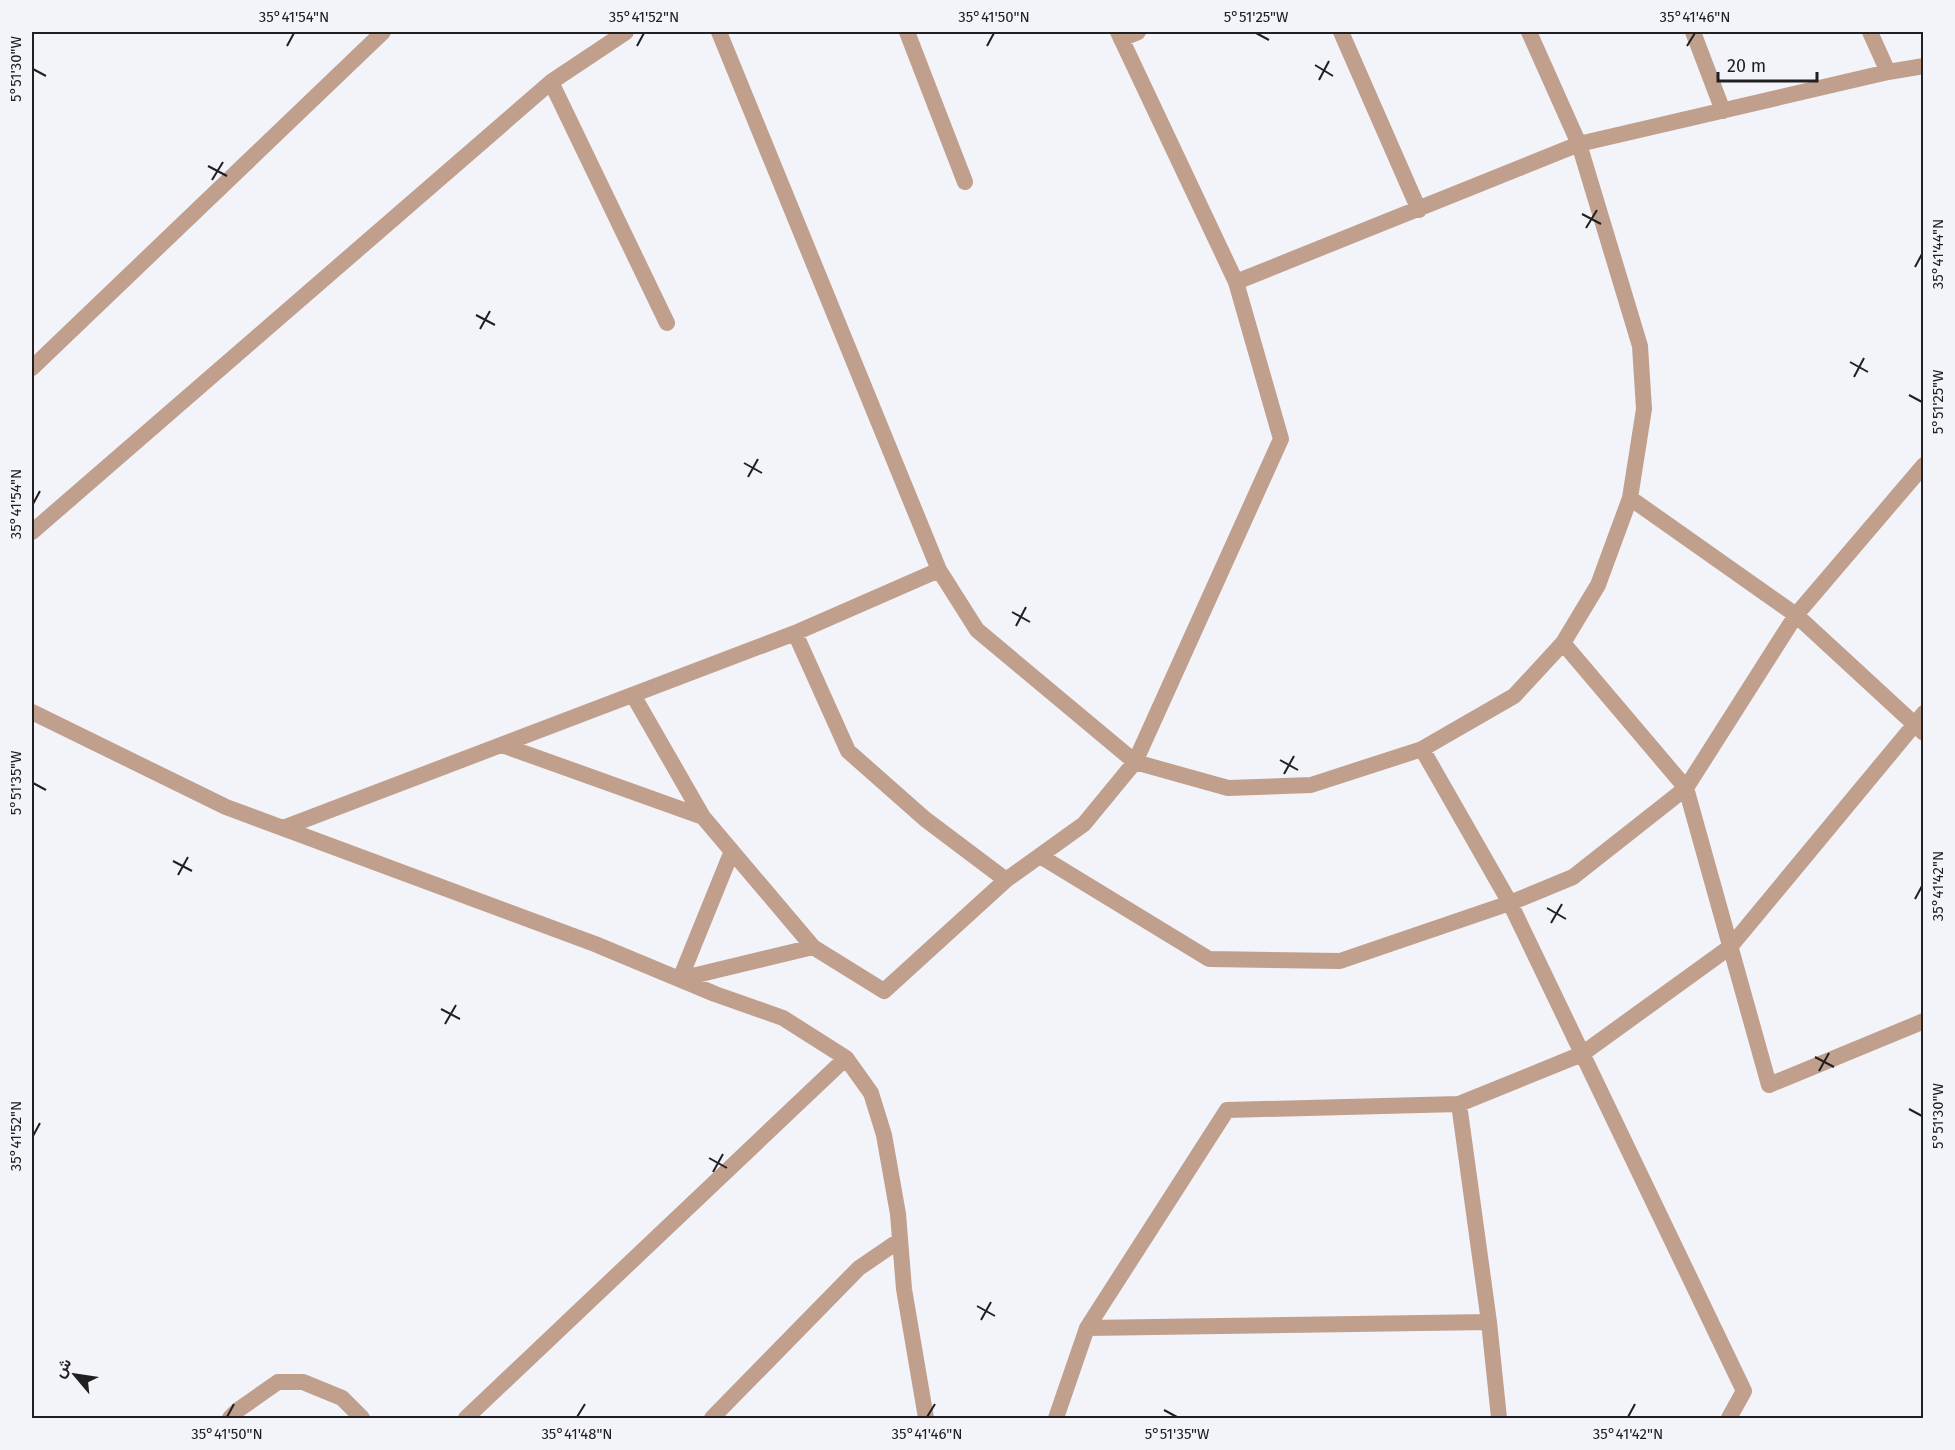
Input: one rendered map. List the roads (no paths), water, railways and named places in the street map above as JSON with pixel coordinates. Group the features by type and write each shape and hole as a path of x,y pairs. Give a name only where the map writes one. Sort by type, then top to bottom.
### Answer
{"street":[{"path":"32,368 383,32"},
{"path":"32,532 551,82 626,32"},
{"path":"719,32 939,570 978,630 1135,762 1228,788 1311,785 1422,749 1514,696 1563,643 1598,585 1630,498 1644,409 1640,346 1579,144 1530,32"},
{"path":"907,32 965,182"},
{"path":"633,695 704,817 813,947 884,992 1006,880 1084,824 1135,762 1281,439 1236,282 1119,35 1138,32"},
{"path":"1341,32 1419,210"},
{"path":"1693,32 1723,111"},
{"path":"1870,32 1888,72"},
{"path":"1236,282 1579,144 1888,72 1923,66"},
{"path":"551,82 668,323"},
{"path":"1040,856 1209,959 1341,961 1510,903 1573,877 1686,788 1796,615 1923,465"},
{"path":"1056,1419 1087,1328 1227,1110 1459,1104 1582,1054 1730,947 1920,723 1796,615 1630,498"},
{"path":"283,828 795,633 939,570"},
{"path":"795,633 848,751 925,819 1006,880"},
{"path":"1563,643 1686,788 1769,1085 1923,1021"},
{"path":"32,712 226,807 595,944 783,1018 846,1058 871,1093 884,1135 898,1215 904,1289 926,1419"},
{"path":"502,745 704,817"},
{"path":"1422,749 1510,903 1744,1391 1730,1419"},
{"path":"680,979 732,851"},
{"path":"680,979 813,947"},
{"path":"466,1419 846,1058"},
{"path":"1459,1104 1489,1322 1499,1419"},
{"path":"712,1419 859,1268 900,1240"},
{"path":"1087,1328 1489,1322"},
{"path":"230,1419 238,1410 278,1382 303,1382 342,1398 362,1419"}]}
